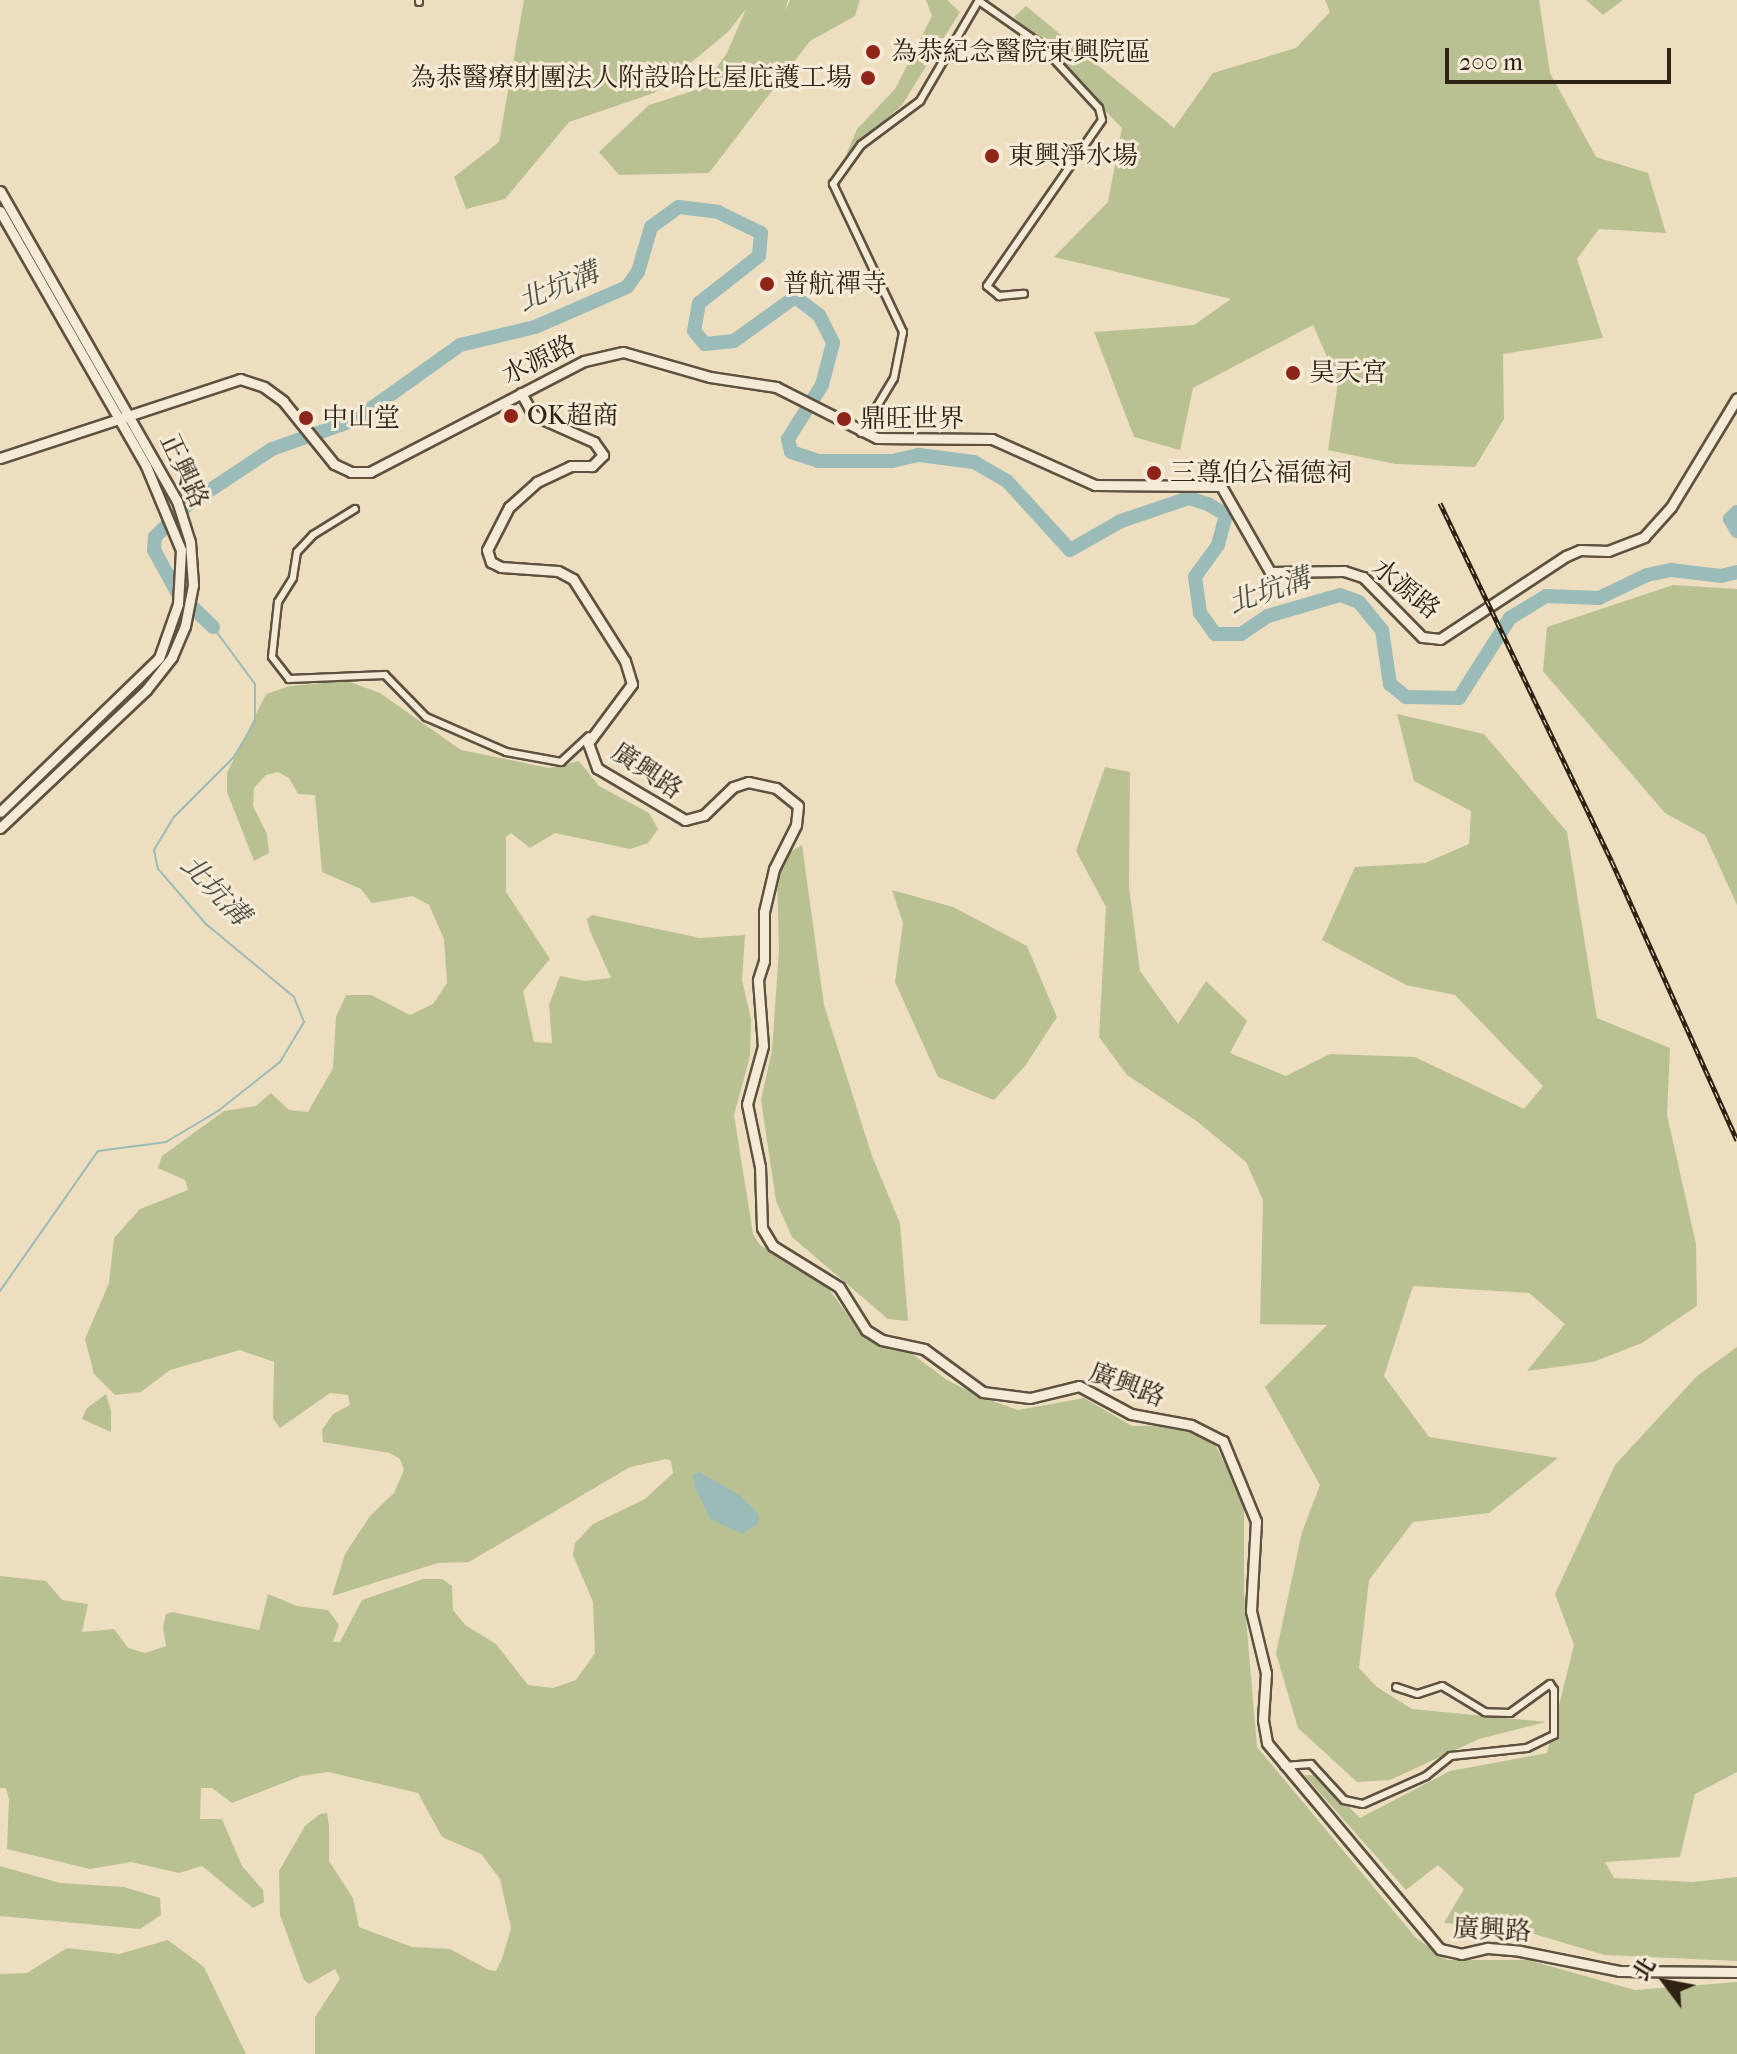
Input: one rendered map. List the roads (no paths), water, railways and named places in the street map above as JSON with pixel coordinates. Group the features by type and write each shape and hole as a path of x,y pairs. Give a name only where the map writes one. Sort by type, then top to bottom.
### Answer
{"street":[{"path":"861,433 894,378 903,332 833,184 861,145 920,101 979,1 1039,43 1099,108 1102,120 987,286 999,296 1024,294"},
{"name":"正興路","path":"0,191 132,415 177,501 193,585 189,609 172,657 146,690 0,828"},
{"name":"正興路","path":"0,211 168,510 175,529 180,572 178,598 159,658 0,812"},
{"name":"水源路","path":"132,415 240,379 264,387 302,423 317,445 341,468 370,472 584,361 623,352 710,377 756,381 877,438 992,439 1095,485 1221,486 1270,572 1344,571 1363,577 1422,637 1440,639 1566,556 1580,550 1608,551 1644,537 1671,507 1737,398"},
{"path":"355,509 313,535 297,552 293,578 278,602 275,663 289,679 385,675 426,717 506,752 561,762 591,733 632,684 612,637 565,573 501,567 491,562 487,550 509,507 537,482 571,466 592,466 603,455 594,442 533,415 521,393"},
{"path":"0,458 132,415"},
{"name":"廣興路","path":"591,733 588,743 597,768 676,818 704,815 733,787 748,782 776,788 798,806 796,825 774,869 764,912 764,961 758,980 763,1046 747,1104 760,1167 762,1228 773,1246 839,1287 866,1330 882,1340 924,1349 983,1392 1030,1398 1079,1386 1131,1414 1191,1425 1223,1441 1256,1521 1251,1611 1266,1673 1263,1720 1267,1743 1440,1949 1520,1951 1619,1971 1737,1972"},
{"path":"1284,1766 1311,1764 1344,1800 1363,1804 1426,1776 1451,1756 1527,1748 1554,1735 1554,1690 1550,1684 1510,1713 1485,1712 1442,1686 1417,1694 1396,1687"}],"water":[{"path":"699,1472 741,1496 759,1515 759,1523 742,1534 710,1519 695,1487 693,1475"}],"waterway":[{"name":"北坑溝","path":"213,627 177,592 154,550 155,537 186,506 272,449 355,420 460,345 535,327 627,287 638,272 651,227 679,207 718,212 761,233 759,256 699,303 694,331 705,344 734,341 795,297 819,315 833,343 822,385 788,439 791,452 818,461 892,461 919,455 974,462 1007,481 1070,550 1121,521 1189,498 1208,504 1226,515 1218,545 1195,577 1200,613 1215,634 1241,634 1268,616 1340,595 1359,602 1382,630 1390,684 1406,697 1459,698 1510,618 1546,596 1599,598 1647,575 1671,570 1721,576 1737,572"},
{"name":"北坑溝","path":"1737,512 1730,519 1737,531"},
{"name":"北坑溝","path":"0,1291 98,1151 166,1142 218,1111 280,1062 304,1022 294,997 205,923 158,869 154,850 174,817 233,758 255,723 255,684 213,627"}],"railway":[{"path":"1440,503 1612,862 1737,1140"}],"place":[{"name":"為恭紀念醫院東興院區","path":"873,52"},
{"name":"為恭醫療財團法人附設哈比屋庇護工場","path":"868,78"},
{"name":"東興淨水場","path":"992,156"},
{"name":"普航禪寺","path":"767,284"},
{"name":"昊天宮","path":"1293,373"},
{"name":"OK超商","path":"511,416"},
{"name":"中山堂","path":"306,418"},
{"name":"鼎旺世界","path":"844,419"},
{"name":"三尊伯公福德祠","path":"1154,473"}]}
